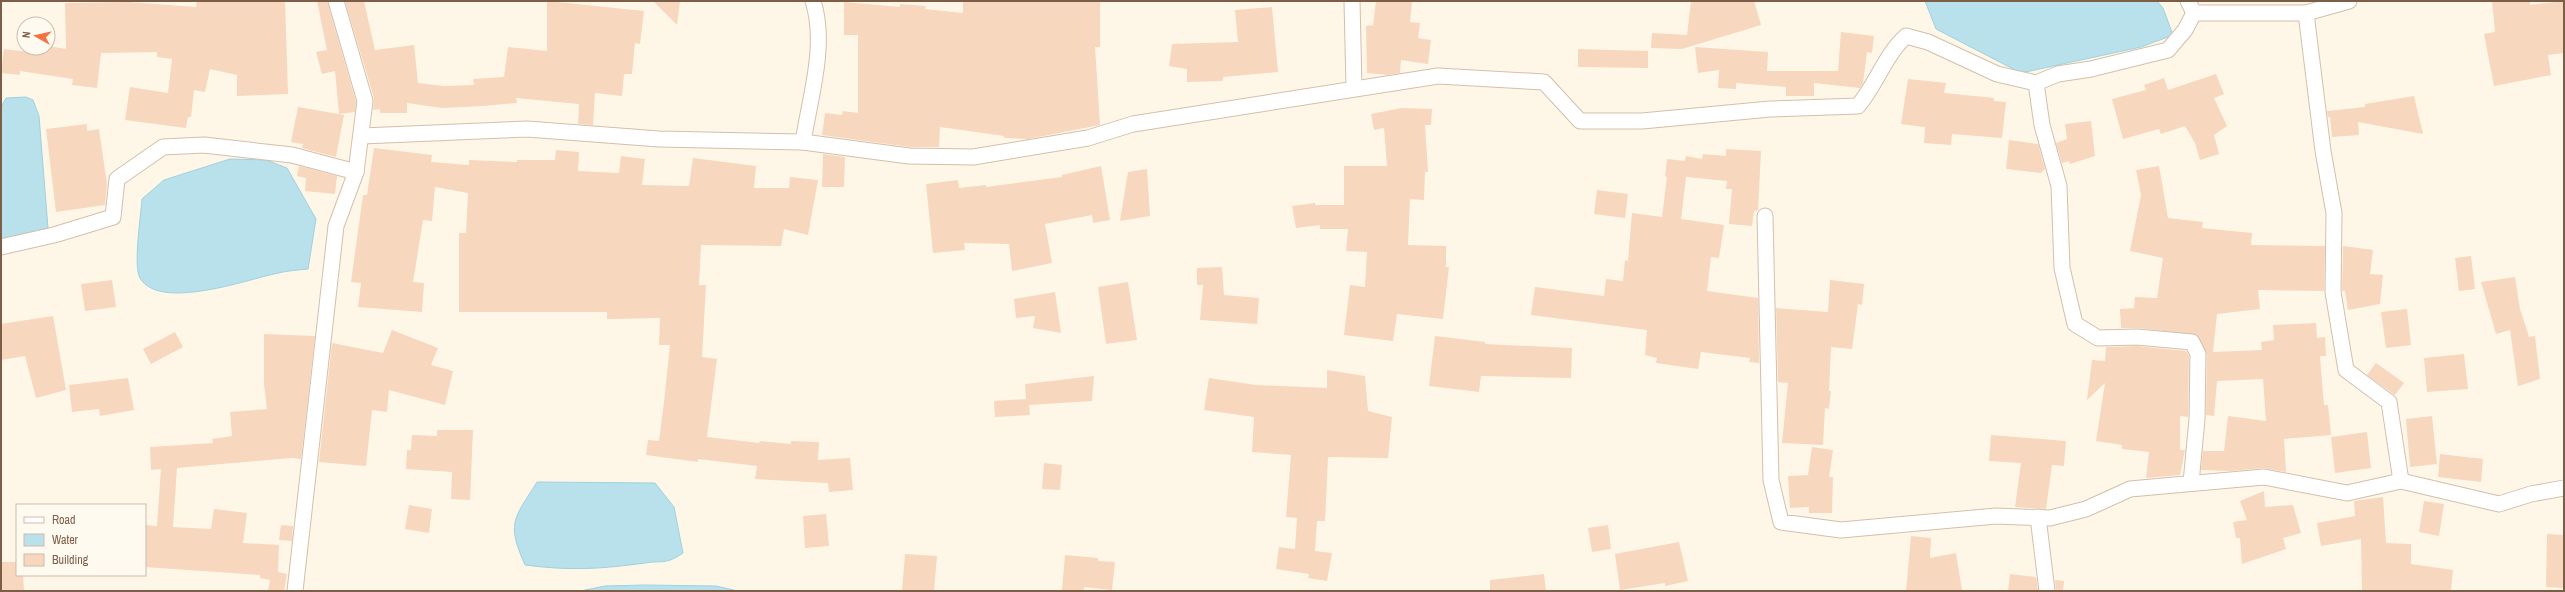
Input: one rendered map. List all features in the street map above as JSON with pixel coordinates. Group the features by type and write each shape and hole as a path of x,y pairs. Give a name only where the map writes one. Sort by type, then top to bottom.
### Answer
{"street":[{"path":"295,591 336,226 356,172 362,136 365,101 336,1"},
{"path":"803,142 819,45 818,17 813,1"},
{"path":"1352,1 1354,88"},
{"path":"362,136 526,129 659,139 803,142 908,156 973,156 1088,138 1133,124 1341,93 1354,88 1438,76 1544,82 1580,121 1642,121 1770,109 1841,109 1858,106 1868,95 1896,45 1906,36 1928,42 1997,74 2036,83 2058,74 2091,69 2168,50 2185,30 2191,7 2306,13 2349,1"},
{"path":"2306,13 2323,150 2334,213 2333,292 2346,370 2389,402 2401,481"},
{"path":"2036,83 2042,125 2058,186 2062,268 2075,324 2098,338 2137,337 2192,342 2198,354 2197,419 2191,483"},
{"path":"1,248 54,235 113,216 117,179 163,147 204,146 292,155 356,172"},
{"path":"1765,216 1771,480 1780,522 1840,530 1996,516 2050,518 2086,509 2130,489 2264,477 2347,493 2401,481 2498,504 2531,494 2564,488"},
{"path":"2038,517 2047,591"}],"water":[{"path":"1925,1 2157,1 2163,8 2173,35 2141,47 2021,73 1936,29"},
{"path":"26,97 33,100 39,116 48,228 1,240 1,107 6,98"},
{"path":"230,159 266,160 287,168 316,219 308,269 278,273 204,291 183,293 165,292 150,288 140,278 137,263 142,199 164,180"},
{"path":"537,482 655,483 674,507 683,553 665,561 614,567 571,569 525,565 516,539 514,530 515,521 518,513"},
{"path":"605,586 716,586 738,591 580,591"}],"building":[{"path":"197,1 285,1 288,94 237,96 237,75 210,69 205,92 194,90 191,117 188,117 186,128 125,120 130,87 168,93 172,59 157,57 157,52 101,53 97,88 72,85 73,79 20,71 20,75 1,73 4,49 16,50 16,56 56,56 56,47 66,49 65,3 128,2 196,7"},
{"path":"317,1 327,1 356,102 355,112 339,114 335,71 322,74 316,52 327,50"},
{"path":"345,1 364,1 375,50 414,45 418,83 444,86 474,85 473,79 504,77 508,47 547,51 547,1 644,11 640,44 635,43 632,74 624,74 622,96 595,93 593,125 578,124 579,104 516,98 517,103 442,108 407,103 407,113 380,113 380,109 373,110 374,98"},
{"path":"653,1 680,1 677,25"},
{"path":"963,1 1100,1 1100,47 1095,47 1100,125 1028,139 1004,138 1004,136 940,127 939,147 910,147 822,135 825,113 842,115 843,111 858,113 858,35 844,35 844,2 900,7 900,4 926,6 925,9 963,13"},
{"path":"1376,1 1412,1 1410,22 1420,23 1418,38 1431,40 1428,64 1401,60 1400,73 1388,75 1367,73 1366,26 1373,25"},
{"path":"1691,1 1754,1 1761,25 1682,49 1651,48 1652,33 1687,35"},
{"path":"2492,1 2530,1 2530,5 2564,1 2564,53 2548,55 2551,75 2494,86 2484,34 2495,32"},
{"path":"1272,7 1278,72 1223,77 1223,81 1187,82 1187,69 1169,66 1172,44 1238,42 1235,10"},
{"path":"1841,32 1874,36 1872,53 1867,52 1863,83 1860,88 1814,83 1814,96 1786,96 1786,87 1736,83 1736,89 1718,88 1719,70 1698,73 1695,47 1768,52 1767,71 1838,71"},
{"path":"1578,49 1648,51 1648,68 1578,67"},
{"path":"2216,74 2224,94 2214,98 2227,126 2214,135 2219,154 2200,160 2195,143 2185,126 2161,134 2159,129 2123,139 2112,99 2146,90 2144,85 2164,78 2168,90"},
{"path":"1908,79 1946,83 1944,93 1994,98 1994,101 2006,102 2002,138 1952,134 1951,145 1924,143 1925,127 1901,124"},
{"path":"2414,96 2423,134 2358,122 2359,135 2332,137 2330,117 2328,117 2327,111 2365,107 2365,104"},
{"path":"298,107 344,115 336,157 302,148 303,144 291,142"},
{"path":"1402,108 1432,109 1431,125 1425,125 1428,172 1425,172 1424,200 1410,199 1408,245 1446,246 1446,267 1449,267 1443,319 1397,314 1393,341 1344,335 1350,285 1365,287 1367,252 1346,251 1348,229 1320,229 1320,225 1296,228 1292,206 1315,203 1315,205 1344,205 1344,166 1387,166 1384,128 1374,130 1371,114"},
{"path":"2091,121 2095,156 2070,164 2069,161 2062,163 2056,143 2067,139 2065,124"},
{"path":"87,124 87,131 99,129 107,184 105,205 56,212 46,129"},
{"path":"2009,140 2038,144 2045,169 2041,173 2006,169"},
{"path":"374,148 432,155 431,162 469,165 469,160 517,162 517,160 555,160 556,150 579,152 578,171 619,173 621,156 645,159 642,185 689,186 693,158 756,166 754,188 789,188 790,177 818,180 808,235 784,229 781,246 701,245 699,285 706,285 702,357 717,359 707,437 759,443 760,441 791,444 791,441 819,442 818,460 850,458 853,490 829,492 828,483 755,479 757,466 698,459 698,462 646,455 648,440 659,441 670,345 659,345 660,318 607,319 607,312 459,312 459,233 466,233 468,193 435,187 432,221 423,220 413,282 424,283 422,312 358,307 361,283 351,282 363,195 367,195"},
{"path":"1726,149 1761,151 1758,210 1754,211 1752,226 1729,224 1732,189 1726,189 1727,181 1686,177 1681,219 1724,225 1719,258 1711,257 1707,291 1758,298 1759,363 1749,362 1750,358 1701,352 1698,369 1656,363 1657,358 1645,355 1647,330 1531,315 1535,287 1604,296 1606,279 1623,281 1625,260 1628,261 1632,213 1662,217 1667,177 1665,176 1667,159 1685,161 1686,156 1702,159 1703,154 1726,156"},
{"path":"823,154 845,157 844,187 822,187"},
{"path":"299,166 337,176 335,194 305,191 306,178 297,176"},
{"path":"1101,166 1110,220 1093,223 1092,215 1045,224 1052,263 1012,271 1009,244 964,243 965,250 933,253 926,184 958,180 959,188 986,185 986,187 1062,177 1062,175"},
{"path":"2159,166 2168,218 2203,222 2202,228 2252,233 2251,245 2325,246 2324,291 2258,290 2260,309 2217,314 2213,352 2262,350 2261,342 2274,340 2273,325 2316,323 2317,338 2325,337 2326,356 2320,356 2324,405 2328,405 2331,435 2284,439 2286,472 2263,468 2231,471 2201,470 2203,451 2224,451 2228,416 2266,421 2263,379 2217,381 2214,416 2206,415 2207,354 2197,335 2138,328 2121,328 2120,309 2134,308 2135,297 2157,298 2163,258 2130,251 2141,195 2136,170"},
{"path":"1147,169 1150,216 1120,221 1128,172"},
{"path":"1597,190 1628,194 1625,218 1594,214"},
{"path":"2343,246 2373,250 2370,274 2383,275 2380,304 2348,310 2345,291 2342,291"},
{"path":"2471,256 2475,289 2459,291 2455,258"},
{"path":"1222,267 1224,295 1259,298 1257,324 1200,320 1203,285 1197,285 1197,268"},
{"path":"2515,277 2520,309 2529,337 2535,336 2540,379 2518,386 2510,330 2496,334 2481,282"},
{"path":"112,280 116,307 85,311 81,284"},
{"path":"1830,280 1864,284 1862,305 1858,304 1852,349 1831,347 1829,391 1831,391 1829,409 1825,408 1823,445 1782,443 1788,383 1778,382 1776,308 1828,312"},
{"path":"1128,282 1137,340 1106,344 1098,287"},
{"path":"1055,292 1061,333 1033,328 1035,316 1016,318 1014,299"},
{"path":"2407,309 2411,345 2386,348 2381,312"},
{"path":"53,316 66,390 36,398 25,356 1,360 1,324"},
{"path":"392,330 438,348 431,365 453,371 445,405 389,390 387,412 372,410 366,466 319,462 332,343 383,353"},
{"path":"175,332 183,347 151,364 143,349"},
{"path":"264,334 315,336 301,459 291,458 177,468 173,527 211,529 214,509 247,513 243,543 279,545 278,572 287,574 284,591 268,591 270,580 260,578 260,575 146,567 146,525 157,526 161,469 151,470 150,447 213,443 212,439 232,436 230,412 267,409 264,384"},
{"path":"1435,336 1485,342 1485,344 1572,348 1571,378 1481,376 1479,392 1429,386"},
{"path":"2137,346 2186,351 2189,356 2188,417 2180,416 2180,450 2185,450 2180,475 2146,478 2149,452 2122,449 2122,445 2096,441 2105,383 2087,400 2092,360 2105,361 2106,347"},
{"path":"2464,354 2468,389 2427,392 2424,358"},
{"path":"2376,363 2404,383 2395,395 2367,375"},
{"path":"1327,370 1365,376 1368,411 1392,417 1388,458 1328,457 1325,521 1317,521 1315,551 1332,553 1327,581 1308,578 1309,574 1276,569 1279,547 1295,549 1297,518 1286,517 1291,455 1252,452 1254,417 1204,410 1209,378 1256,385 1327,388"},
{"path":"1094,376 1092,401 1029,405 1030,415 995,417 994,401 1026,399 1025,384"},
{"path":"128,378 134,410 100,416 99,409 72,412 69,385"},
{"path":"2432,416 2437,464 2410,467 2406,419"},
{"path":"437,430 473,430 470,500 451,499 452,472 406,469 407,450 411,450 412,435 437,436"},
{"path":"2367,432 2371,468 2335,473 2331,437"},
{"path":"1991,435 2066,441 2064,466 2052,465 2046,509 2015,507 2021,463 1989,461"},
{"path":"1812,447 1833,450 1829,477 1833,477 1832,513 1809,513 1809,507 1790,508 1788,476 1808,475"},
{"path":"2440,454 2483,459 2481,482 2438,477"},
{"path":"1044,463 1062,465 1060,490 1042,489"},
{"path":"2264,491 2265,507 2293,505 2301,533 2283,538 2286,549 2242,564 2240,538 2236,538 2233,522 2247,520 2240,501"},
{"path":"2383,497 2386,543 2411,544 2411,564 2453,570 2451,591 2362,591 2361,539 2321,546 2317,523 2355,516 2354,501"},
{"path":"2424,501 2444,504 2439,536 2419,532"},
{"path":"409,505 432,509 429,533 405,529"},
{"path":"826,514 829,546 805,548 803,516"},
{"path":"281,525 293,526 292,541 279,540"},
{"path":"1608,525 1611,549 1592,552 1588,528"},
{"path":"2547,534 2564,535 2564,588 2546,587"},
{"path":"1911,536 1931,538 1930,558 1956,553 1962,591 1906,591"},
{"path":"1679,542 1688,581 1665,586 1665,583 1620,590 1615,554"},
{"path":"905,554 937,556 934,591 902,591"},
{"path":"1065,555 1098,558 1098,561 1115,562 1112,590 1084,587 1084,591 1062,590"},
{"path":"1,562 16,562 16,576 23,576 24,591 1,591"},
{"path":"1544,574 1546,591 1490,591 1490,580"},
{"path":"2010,574 2036,577 2038,591 2008,591"},
{"path":"2055,580 2064,581 2063,591 2056,591"}]}
